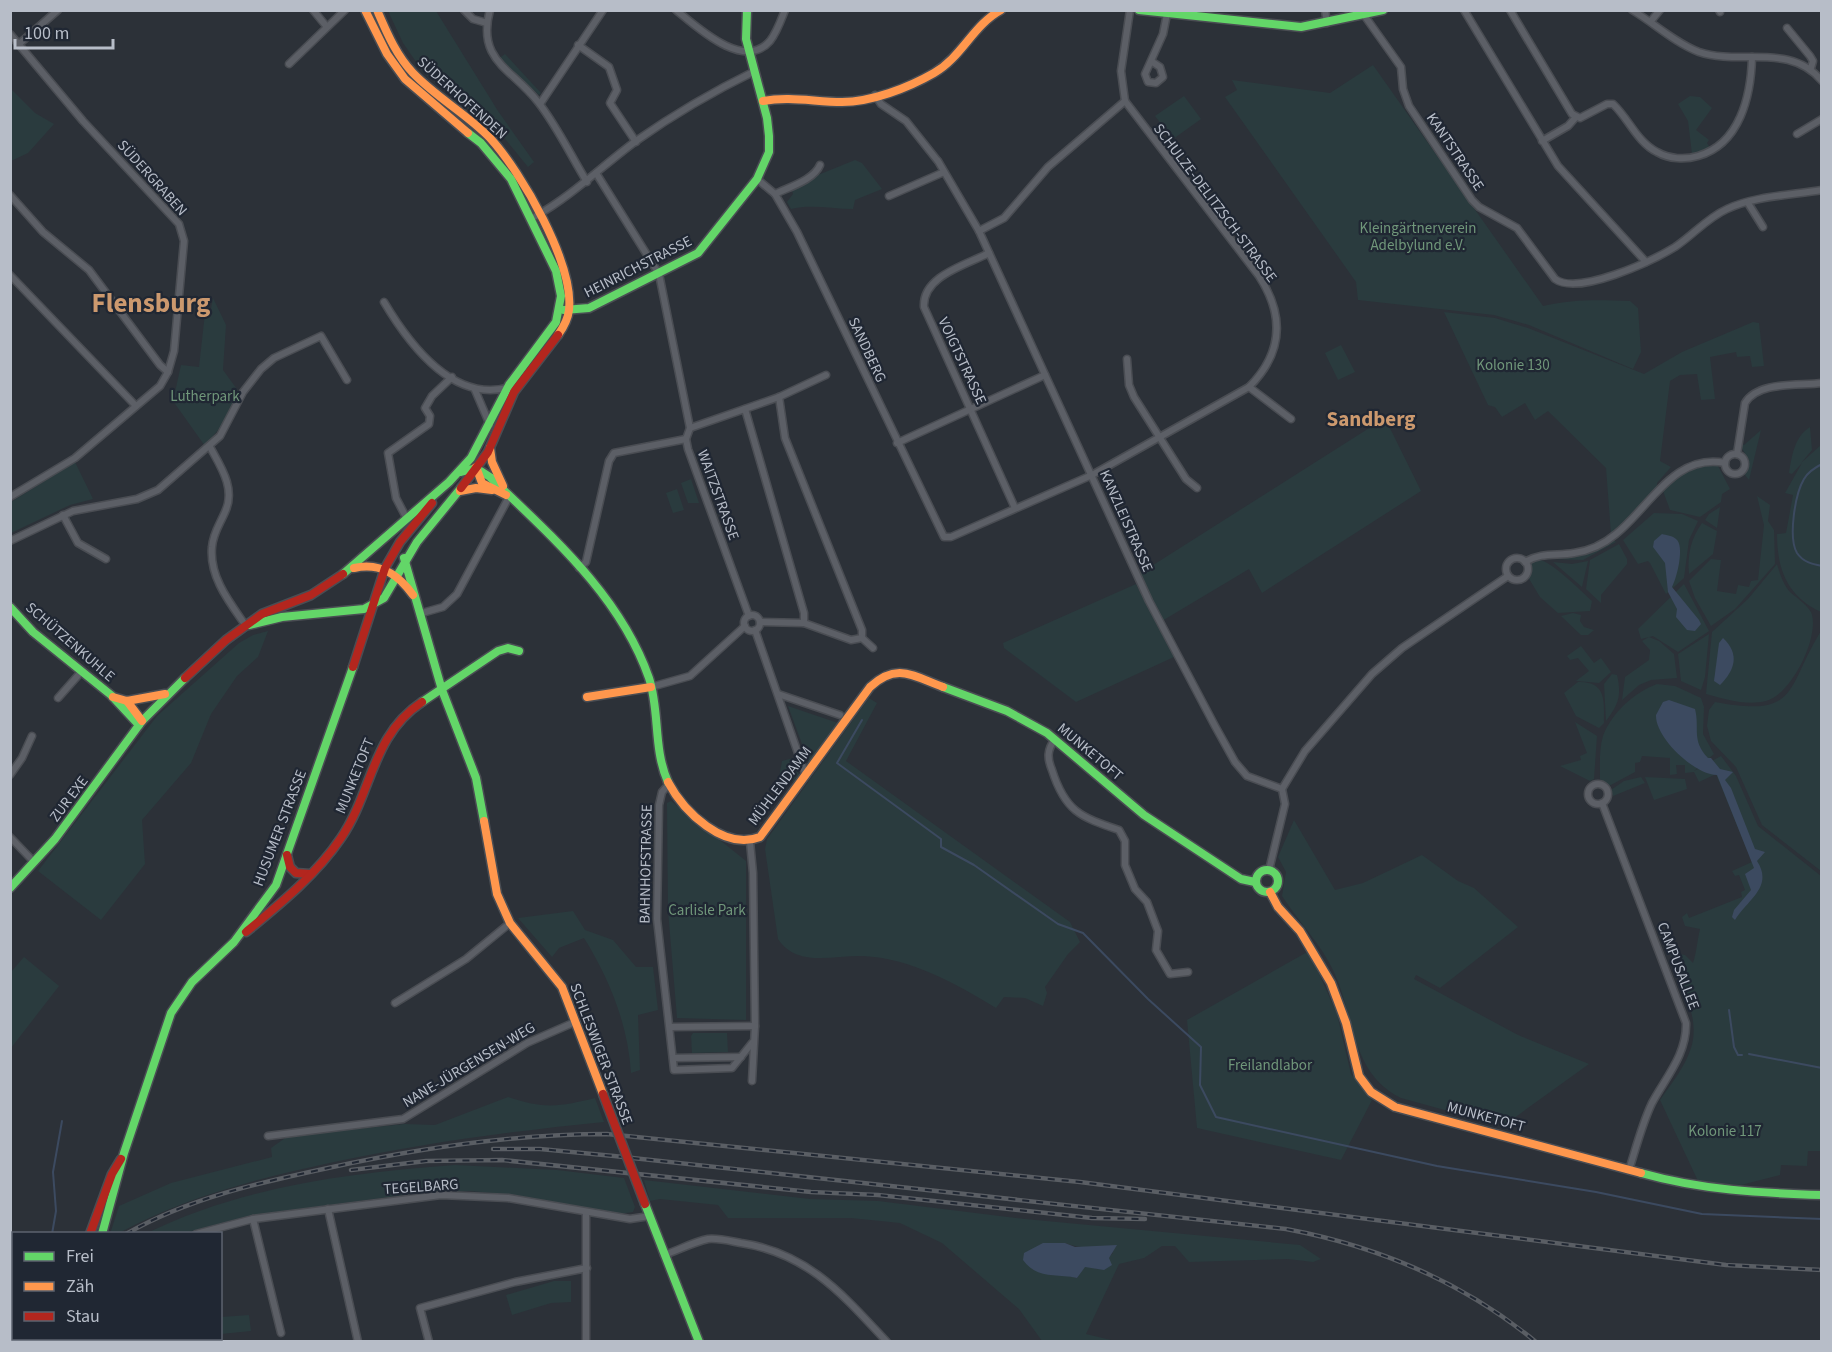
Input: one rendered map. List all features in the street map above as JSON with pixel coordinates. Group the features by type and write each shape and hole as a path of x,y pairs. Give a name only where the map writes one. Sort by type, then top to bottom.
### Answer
{"main road":[{"name":"SÜDERHOFENDEN","path":"365,10 387,54 405,79 490,152 511,179 536,217 567,277 566,308"},
{"name":"SÜDERHOFENDEN","path":"377,10 390,40 408,68 438,98 498,147 521,180 556,271 566,308"},
{"name":"HEINRICHSTRASSE","path":"566,308 589,308 698,253 758,179 769,152 767,118 749,53 747,10"},
{"path":"763,101 788,96 852,102 923,77 945,66 992,12 1001,10"},
{"path":"1139,10 1291,27 1327,24 1383,10"},
{"path":"246,626 282,617 372,606 387,595 420,538 476,470 490,447 506,408 523,380 551,347 564,326 566,308"},
{"path":"127,701 141,723 167,694 226,640 265,612 316,592 410,521 449,482 481,443 507,388 546,340 566,308"},
{"path":"481,443 476,470 482,483 509,496"},
{"path":"490,447 494,467 509,496"},
{"path":"457,473 476,470 488,475 539,522 618,614 636,647 651,687 662,761 669,784 694,812 724,837 736,842 750,842"},
{"path":"460,492 476,488 493,490"},
{"path":"405,562 404,551 418,532 410,521"},
{"name":"HUSUMER STRASSE","path":"103,1231 124,1153 171,1013 192,982 234,942 276,885 339,711 385,568 410,521"},
{"name":"SCHLESWIGER STRASSE","path":"405,562 421,609 439,681 476,778 493,877 510,923 554,975 565,995 699,1341"},
{"path":"348,570 371,564 385,568 397,577 421,609"},
{"name":"SCHÜTZENKUHLE","path":"10,607 27,626 113,697 127,718 141,723"},
{"name":"MUNKETOFT","path":"234,942 310,873 339,841 350,824 391,728 405,712 442,690 498,651 508,648 519,651"},
{"name":"MUNKETOFT","path":"891,671 909,673 1007,711 1055,739 1162,828 1241,879 1255,882 1261,891 1270,892 1278,907 1303,936 1331,983 1346,1023 1359,1076 1371,1092 1381,1100 1395,1107 1672,1182 1735,1192 1821,1195"},
{"name":"MÜHLENDAMM","path":"750,842 769,827 870,687 891,671"},
{"path":"587,697 651,687"},
{"name":"SCHÜTZENKUHLE","path":"113,697 127,701 167,694"},
{"name":"ZUR EXE","path":"10,888 55,839 141,723"},
{"path":"286,855 290,867 296,873 310,873"},
{"path":"1255,882 1259,872 1269,870 1276,874 1278,881 1270,892"},
{"name":"HUSUMER STRASSE","path":"91,1232 112,1174 124,1153"}],"street":[{"path":"19,44 58,10"},
{"path":"314,10 327,27"},
{"path":"289,64 345,10"},
{"path":"464,10 474,19 487,22"},
{"path":"490,10 487,40 494,58 540,104 586,182"},
{"path":"540,104 603,10"},
{"path":"676,10 713,38 749,53 758,50 770,41 785,10"},
{"path":"979,231 1004,218 1048,167 1125,101 1121,71 1130,10"},
{"path":"1325,10 1327,24"},
{"path":"1464,10 1542,141 1574,186 1642,255 1646,262"},
{"path":"1510,10 1576,117"},
{"path":"1632,10 1695,50 1719,56 1786,57 1811,68 1821,81"},
{"path":"1652,21 1660,10"},
{"path":"1152,58 1163,34 1167,14"},
{"name":"KANTSTRASSE","path":"1365,15 1401,67 1403,89 1409,106 1473,200 1479,207 1517,228 1555,279 1568,285 1646,262 1674,247 1718,213 1748,203 1821,190"},
{"path":"1787,28 1813,61 1811,68"},
{"name":"SÜDERGRABEN","path":"10,34 84,121 179,224 183,241 181,298 174,351 168,372 160,386 75,458 10,496"},
{"path":"578,45 609,67 617,90 610,103 636,142"},
{"path":"1542,141 1568,126 1576,117 1586,116 1607,104 1613,104 1638,136 1657,152 1680,158 1703,155 1720,145 1737,122 1747,97 1752,57"},
{"path":"536,217 586,182 636,142 693,105 755,70"},
{"name":"KANZLEISTRASSE","path":"875,95 881,104 906,121 937,161 979,231 1149,601 1235,762 1247,776 1282,789"},
{"name":"SCHULZE-DELITZSCH-STRASSE","path":"946,538 1092,475 1249,387 1268,367 1278,324 1270,295 1248,262 1125,101"},
{"path":"1797,134 1821,119"},
{"path":"775,194 808,178 818,171 820,165"},
{"path":"890,196 944,172"},
{"path":"596,173 658,274 690,428 779,397 826,375"},
{"name":"SANDBERG","path":"758,179 775,194 797,232 897,442 946,538"},
{"path":"10,195 43,232 88,270 160,365 168,372"},
{"path":"1748,203 1763,228"},
{"name":"VOIGTSTRASSE","path":"989,253 938,279 924,295 926,312 1015,508"},
{"path":"10,275 136,406"},
{"path":"384,302 411,344 423,357 475,390 507,388 523,380"},
{"path":"10,541 63,515 148,495 210,447 230,421 249,382 274,358 321,336 347,380"},
{"path":"1127,359 1131,391 1186,479 1197,488"},
{"path":"897,442 1045,375"},
{"path":"410,521 396,498 388,453 429,424 430,416 425,408 452,377"},
{"path":"1737,454 1745,403 1749,396 1761,389 1821,383"},
{"path":"1249,387 1291,419"},
{"path":"475,390 490,425"},
{"path":"779,397 785,438 862,630 862,638 873,648"},
{"path":"745,410 804,613 804,623"},
{"name":"WAITZSTRASSE","path":"690,428 686,439 749,616"},
{"path":"579,568 586,562 609,461 614,453 686,439"},
{"path":"210,447 224,472 229,493 226,510 213,539 213,562 224,596 246,626"},
{"path":"1737,454 1745,461 1741,472 1729,473 1725,463 1730,455 1737,454"},
{"path":"1525,562 1527,570 1523,578 1515,580 1508,576 1506,567 1516,558 1525,562 1544,555 1577,553 1602,544 1634,518 1674,474 1684,467 1712,460 1725,463"},
{"path":"421,609 443,607 458,594 509,496"},
{"path":"63,515 78,543 106,558"},
{"path":"1269,870 1285,804 1282,789 1305,751 1372,674 1402,648 1508,576"},
{"path":"651,687 690,676 745,626 745,619 749,616 756,616 760,622"},
{"path":"760,622 804,623 851,640 862,638"},
{"path":"755,630 760,622"},
{"path":"745,626 750,630 755,630"},
{"path":"755,630 806,776"},
{"path":"58,699 82,671"},
{"path":"778,694 840,716"},
{"path":"10,775 32,736"},
{"path":"1055,739 1050,746 1048,761 1059,794 1082,815 1119,830 1125,841 1125,865 1136,889 1147,902 1158,931 1156,950 1167,972 1174,976 1188,972"},
{"name":"BAHNHOFSTRASSE","path":"669,784 662,792 659,805 657,919 671,1027 674,1070 732,1068 741,1057"},
{"name":"CAMPUSALLEE","path":"1602,804 1686,1023 1685,1041 1680,1056 1644,1122 1629,1170"},
{"path":"10,837 34,862"},
{"name":"MÜHLENDAMM","path":"750,842 753,873 755,1026 752,1043 752,1081"},
{"path":"395,1003 466,959 510,923"},
{"name":"NANE-JÜRGENSEN-WEG","path":"267,1136 403,1119 527,1043 575,1022"},
{"path":"671,1027 755,1026"},
{"path":"674,1058 741,1057 752,1043"},
{"name":"TEGELBARG","path":"200,1232 253,1219 414,1197 471,1195 534,1202 630,1219 650,1216"},
{"path":"328,1209 358,1341"},
{"path":"586,1212 586,1341"},
{"path":"253,1219 281,1333"},
{"path":"664,1255 697,1242 715,1239 748,1244 786,1255 825,1279 888,1341"},
{"path":"429,1341 420,1308 587,1268"}],"green space":[{"path":"388,11 436,11 498,111 534,162 528,167 497,129 489,126 423,72 403,43"},
{"path":"505,54 541,93 539,95 498,59"},
{"name":"Kleingärtnerverein Adelbylund e.V.","path":"1373,65 1543,306 1575,301 1607,300 1630,301 1638,308 1641,352 1633,369 1529,325 1494,315 1358,300 1356,282 1225,97 1237,90 1232,80 1330,93"},
{"path":"10,88 35,113 54,124 28,153 11,161"},
{"path":"1184,96 1201,119 1173,139 1155,116"},
{"path":"1690,96 1700,97 1712,108 1696,130 1709,140 1707,143 1710,148 1692,154 1688,121 1678,104"},
{"path":"855,160 862,163 882,189 855,200 853,209 814,207 791,209 787,202 793,194 792,190 818,175"},
{"name":"Lutherpark","path":"213,298 226,325 223,370 239,392 226,420 205,446 173,401 181,365 199,367 205,313 210,314"},
{"name":"Kolonie 130","path":"1444,312 1495,318 1528,328 1644,374 1682,352 1753,322 1759,323 1764,366 1752,367 1750,356 1737,357 1736,352 1710,357 1715,399 1701,400 1697,374 1680,375 1670,381 1660,461 1671,467 1657,483 1657,491 1611,534 1606,468 1548,411 1535,420 1525,403 1502,417 1495,407 1488,405"},
{"path":"1341,345 1355,372 1338,380 1325,353"},
{"path":"1385,418 1421,491 1262,593 1249,569 1162,621 1139,574"},
{"path":"1810,427 1812,450 1801,463 1821,445 1821,612 1792,590 1782,570 1777,547 1777,534 1786,533 1793,495 1785,493 1802,463 1792,474 1789,473 1793,454 1800,436"},
{"path":"1761,430 1749,480 1745,475 1749,460 1741,447 1741,442 1744,445"},
{"path":"75,462 93,499 70,505 11,533 11,502"},
{"path":"1701,464 1718,466 1730,489 1722,494 1721,502 1700,517 1670,510 1663,491 1679,474"},
{"path":"691,479 699,503 688,503 681,483"},
{"path":"677,489 684,510 673,513 666,493"},
{"path":"1757,496 1770,505 1768,521 1774,530 1775,564 1735,609 1711,626 1695,598 1689,581 1711,559 1721,560 1717,591 1736,594 1738,585 1749,587 1751,581 1758,580 1764,525"},
{"path":"1720,507 1717,528 1705,520 1709,514"},
{"path":"1654,513 1682,514 1698,521 1689,540 1684,578 1666,594 1650,563 1648,561 1638,564 1623,540"},
{"path":"1702,523 1717,531 1713,554 1689,574 1691,547"},
{"path":"1613,540 1616,542 1583,560 1555,559"},
{"path":"1619,544 1627,559 1627,564 1601,595 1601,603 1586,589 1590,560"},
{"path":"1535,559 1548,563 1573,583 1592,601 1590,611 1558,613 1540,597 1528,577 1531,564"},
{"path":"1588,561 1582,587 1553,562 1572,564"},
{"path":"1777,564 1788,590 1811,612 1812,635 1802,663 1785,688 1766,701 1743,702 1706,694 1712,632 1748,599"},
{"path":"1136,584 1174,657 1076,702 1004,648 1003,643"},
{"path":"1684,584 1709,631 1678,652 1653,636 1641,639 1638,629"},
{"path":"1573,613 1581,615 1580,621 1584,627 1594,630 1588,635 1581,635 1561,616"},
{"path":"268,631 258,657 237,676 211,714 191,763 142,820 145,864 101,920 38,871 157,716 239,643 253,635"},
{"path":"1821,631 1821,871 1762,825 1736,767 1711,741 1707,726 1709,710 1715,702 1762,706 1776,702 1786,694"},
{"path":"1709,634 1705,677 1701,690 1681,681 1678,654"},
{"path":"1649,637 1659,641 1674,654 1677,678 1651,680 1639,685 1622,700 1625,677 1649,660 1650,650 1642,641"},
{"path":"1581,646 1594,663 1601,658 1611,672 1599,683 1576,681 1589,671 1578,658 1570,660 1567,656"},
{"path":"1612,674 1617,675 1619,695 1606,721 1604,684"},
{"path":"1578,682 1594,685 1602,694 1604,723 1599,728 1576,716 1564,693"},
{"name":"Kolonie 117","path":"1657,684 1675,686 1701,698 1704,707 1703,734 1714,754 1694,771 1721,756 1736,776 1758,826 1821,876 1821,1151 1808,1151 1807,1166 1781,1165 1780,1175 1741,1185 1698,1181 1660,1100 1685,1062 1693,1037 1688,1000 1670,953 1685,955 1693,963 1700,929 1685,926 1682,917 1687,913 1689,918 1742,897 1741,892 1745,890 1739,875 1735,876 1732,871 1752,862 1716,774 1699,782 1694,772 1685,773 1685,765 1676,765 1677,774 1670,775 1670,758 1642,756 1640,762 1635,763 1635,772 1609,786 1600,779 1601,746 1607,727 1625,704"},
{"path":"869,698 877,703 846,761 1070,922 1080,942 1068,954 1045,987 1047,993 1043,1006 1025,998 1004,997 996,1008 965,990 915,967 863,956 806,957 795,954 778,939 765,849 767,839"},
{"path":"788,706 838,723 809,763"},
{"path":"1575,722 1597,736 1594,779 1590,781 1560,766 1581,760 1580,756 1587,753"},
{"path":"793,758 799,775 793,782 779,777 782,761"},
{"path":"1641,777 1645,783 1613,796 1611,790 1624,781"},
{"path":"1645,777 1685,779 1687,789 1654,800"},
{"name":"Carlisle Park","path":"671,801 746,861 746,1020 677,1018 668,910 667,803"},
{"path":"1294,820 1335,890 1363,883 1422,855 1458,881 1474,888 1518,927 1440,988 1416,975 1414,979 1518,1035 1589,1064 1503,1126 1401,1098 1385,1088 1372,1075 1363,1060 1341,990 1329,962 1282,896 1286,872 1278,857"},
{"path":"573,911 585,930 613,940 636,967 653,967 658,1010 638,1015 640,1070 631,1073 626,1037 616,1002 584,938 559,948 552,957 518,918"},
{"name":"Freilandlabor","path":"1309,951 1337,1014 1351,1074 1372,1100 1341,1160 1197,1128 1187,1020"},
{"path":"24,957 59,986 11,1048 11,972"},
{"path":"693,1033 727,1033 728,1052 692,1053 691,1036"},
{"path":"508,1097 542,1105 571,1103 595,1098 604,1122 435,1143 306,1168 197,1198 121,1232 111,1232 119,1206 171,1183 272,1157 271,1148 288,1136 405,1124 435,1125"},
{"path":"455,1165 557,1170 624,1178 635,1207 633,1212 619,1214 516,1195 470,1191 420,1193 252,1215 188,1232 150,1232 219,1204 258,1193 297,1184 375,1172"},
{"path":"644,1180 810,1199 878,1201 1025,1219 1300,1245 1321,1259 1313,1262 1288,1259 1189,1262 1175,1246 1162,1246 1144,1258 1119,1264 1086,1334 1115,1341 1042,1341 1019,1309 942,1243 900,1223 851,1218 728,1218 718,1205 660,1199 650,1201","holes":["1065,1243 1101,1249 1113,1253 1097,1269 1089,1265 1084,1267 1077,1278 1055,1273"]},
{"path":"554,1281 571,1281 571,1302 551,1303 512,1315 506,1295"},
{"path":"249,1315 251,1331 222,1334 222,1317"}],"water":[{"path":"1662,534 1673,537 1679,542 1679,562 1672,587 1699,620 1701,624 1695,631 1687,630 1676,617 1677,609 1668,592 1665,563 1653,547 1654,541"},
{"path":"1723,638 1732,650 1734,662 1729,674 1720,685 1714,681 1719,643"},
{"path":"1669,700 1695,709 1700,746 1708,758 1711,758 1720,769 1733,772 1725,780 1731,788 1755,849 1765,852 1757,861 1761,870 1761,886 1735,920 1732,917 1734,910 1751,890 1745,874 1754,868 1717,775 1698,769 1688,762 1678,754 1662,734 1656,715 1663,702"},
{"path":"1043,1243 1065,1243 1075,1247 1117,1245 1109,1258 1112,1265 1104,1270 1085,1267 1077,1278 1047,1275 1035,1271 1023,1260 1024,1253"}],"waterway":[{"path":"1822,464 1809,472 1804,479 1795,505 1793,527 1794,546 1799,556 1805,561 1822,566"},
{"path":"862,720 837,763 941,839 941,847 974,865 1058,924 1083,933 1148,999 1201,1047 1200,1085 1216,1117 1437,1166 1596,1192 1702,1214 1822,1219"},
{"path":"1729,1010 1734,1047 1738,1055 1742,1055"},
{"path":"1749,1054 1822,1068"},
{"path":"52,1232 56,1211 53,1172 62,1121"}],"railway":[{"path":"130,1232 174,1211 224,1193 363,1161 432,1148 502,1139 607,1134 1080,1182 1726,1265 1822,1270"},
{"path":"493,1149 540,1149 614,1156 1286,1229 1353,1245 1418,1269 1479,1301 1536,1342"},
{"path":"351,1170 426,1161 502,1160 811,1192 878,1195 1092,1218 1145,1219"}],"traffic: fast":[{"path":"564,310 589,308 698,253 757,179 769,152 769,136 767,118 746,39 747,10"},
{"path":"1139,10 1301,27 1383,10"},
{"path":"343,574 449,482 471,458 509,385 556,322 561,296 556,271 511,179 481,143 468,133"},
{"path":"461,472 476,468 490,477 582,568 602,593 636,648 649,678 660,756 668,782"},
{"path":"249,625 282,617 364,609 384,598 417,542 461,488"},
{"path":"404,558 442,690 476,778 484,821"},
{"path":"10,607 33,632 111,695 139,725"},
{"path":"422,702 498,651 508,648 519,651"},
{"path":"103,1232 124,1153 171,1013 192,982 234,942 276,885 353,667"},
{"path":"10,888 55,839 142,721 185,678"},
{"path":"943,687 1007,711 1047,733 1144,815 1241,879 1255,882"},
{"path":"1263,870 1271,870 1278,877 1278,881 1278,885 1271,892 1263,892 1256,885 1256,877 1263,870"},
{"path":"1641,1173 1708,1187 1753,1192 1822,1195"},
{"path":"645,1204 699,1342"}],"traffic: slow":[{"path":"365,10 387,54 405,79 468,133"},
{"path":"377,10 392,43 407,66 422,82 490,138 517,173 530,196 555,245 568,291 569,310 558,335"},
{"path":"763,101 783,99 832,102 865,100 901,89 924,79 944,66 991,16 1001,10"},
{"path":"490,448 492,462 503,486"},
{"path":"476,467 482,483 506,495"},
{"path":"460,491 476,488 492,490"},
{"path":"354,568 372,567 388,571 413,595"},
{"path":"668,782 684,805 706,826 719,834 733,839 746,840 760,837 870,687 880,679 897,673 914,676 943,687"},
{"path":"587,697 651,687"},
{"path":"113,697 127,701 165,694"},
{"path":"127,701 142,721"},
{"path":"484,821 497,894 510,923 562,987 603,1094"},
{"path":"1270,892 1278,907 1300,931 1331,983 1346,1023 1359,1076 1371,1092 1395,1107 1641,1173"}],"traffic: jam":[{"path":"461,488 488,452 514,392 558,335"},
{"path":"353,667 385,568 400,542 432,503"},
{"path":"185,678 226,640 262,614 311,595 343,574"},
{"path":"246,932 297,888 331,852 352,820 374,765 392,731 422,702"},
{"path":"287,855 290,867 296,873 310,874"},
{"path":"603,1094 645,1204"},
{"path":"91,1232 112,1174 121,1159"}],"district":[{"name":"Flensburg","path":"151,303"},
{"name":"Sandberg","path":"1371,419"}]}
